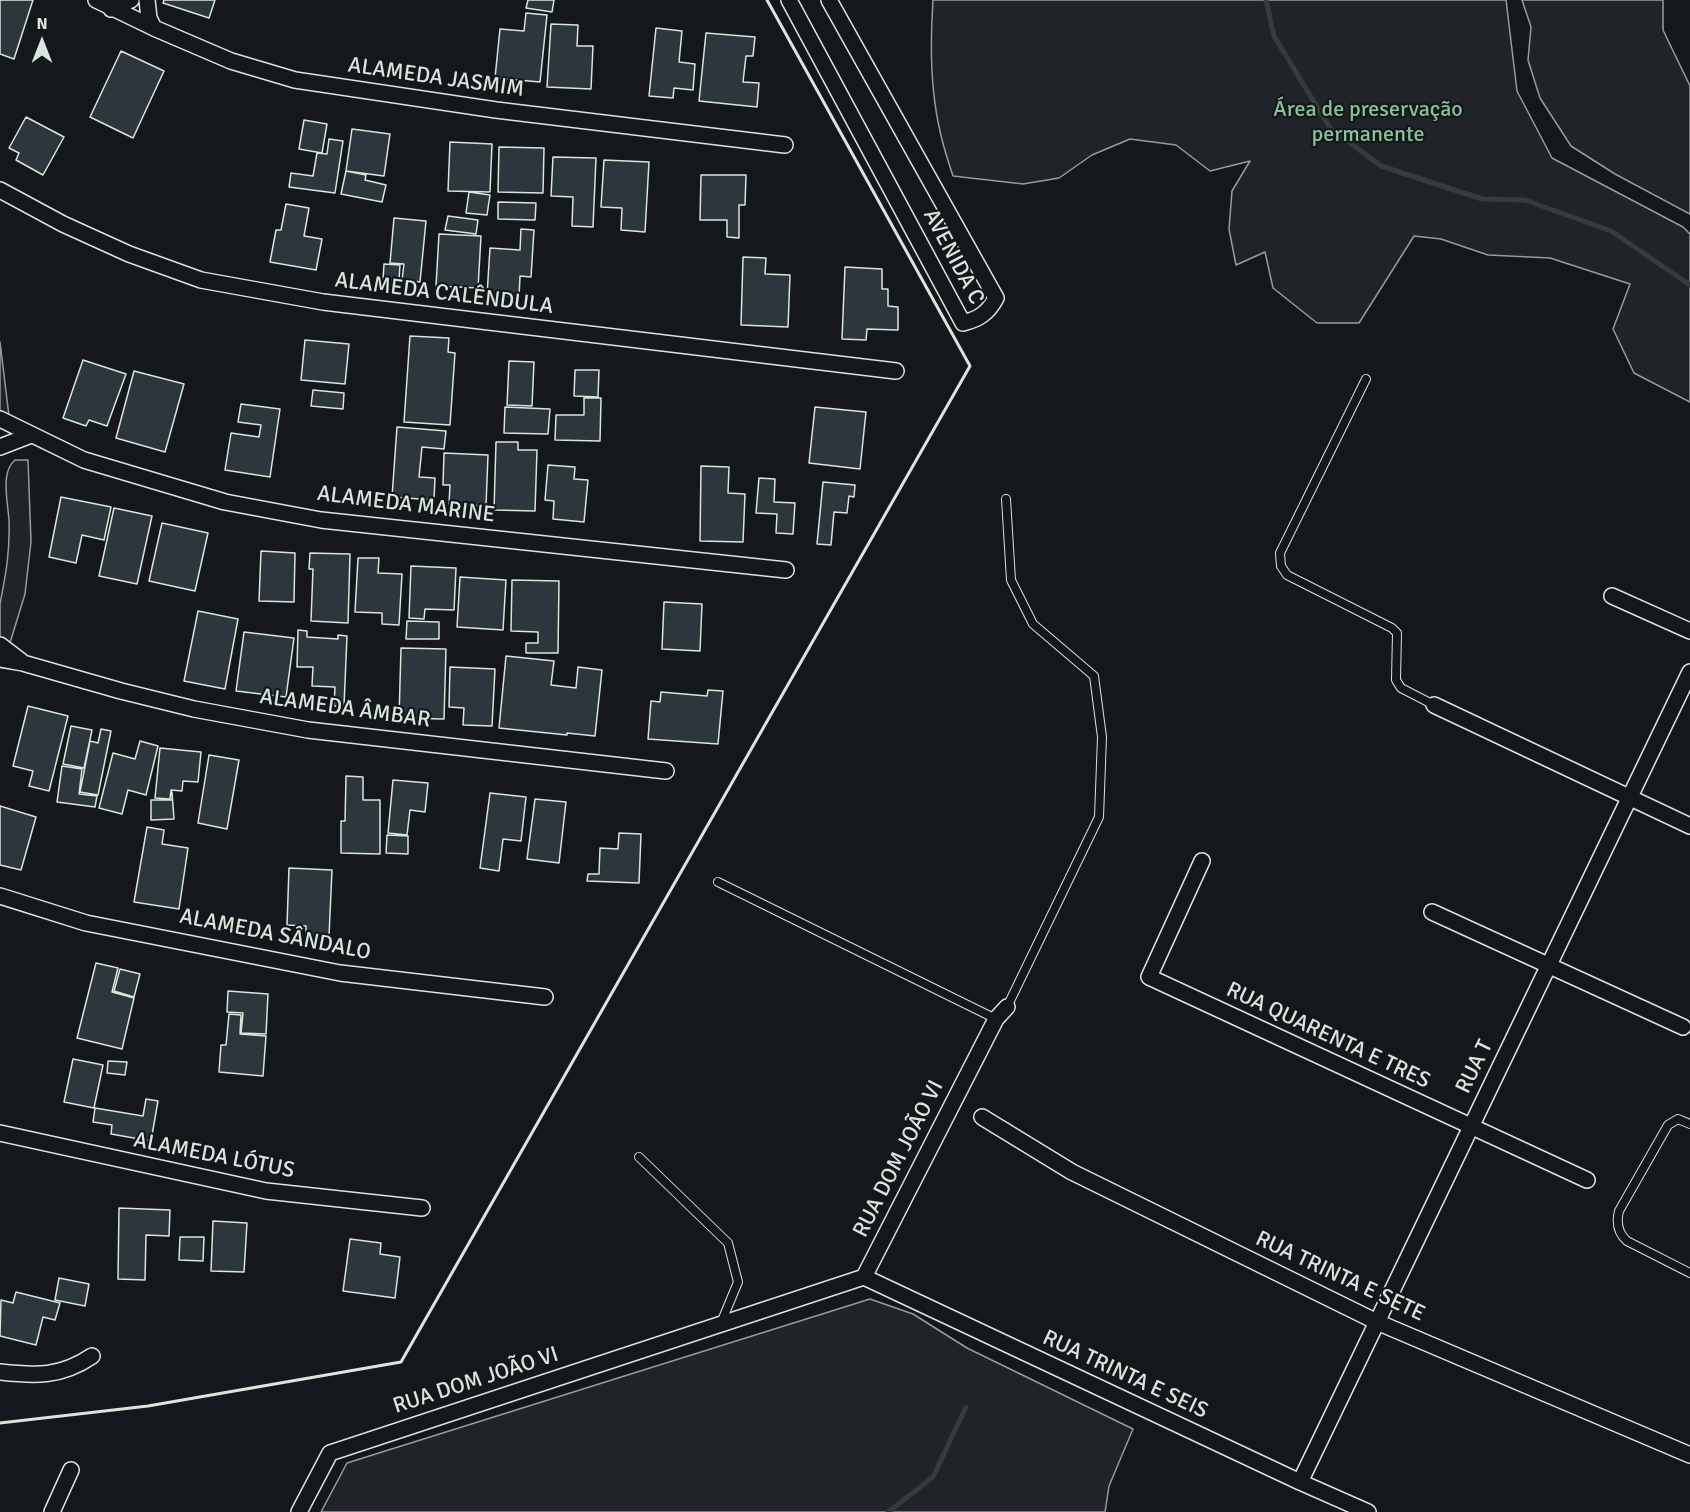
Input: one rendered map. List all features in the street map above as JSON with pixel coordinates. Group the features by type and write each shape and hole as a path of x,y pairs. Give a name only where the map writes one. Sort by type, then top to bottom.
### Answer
{"street":[{"name":"ALAMEDA JASMIM","path":"96,0 111,9 231,61 295,80 496,110 785,145"},
{"path":"111,9 131,0"},
{"path":"147,0 149,18 154,28"},
{"name":"AVENIDA C","path":"789,0 963,323 974,320 984,315 996,298 829,0"},
{"name":"ALAMEDA CALÊNDULA","path":"2,192 63,224 129,254 201,280 323,302 896,371"},
{"name":"ALAMEDA MARINE","path":"0,419 84,459 225,502 321,520 786,570"},
{"path":"0,447 32,435"},
{"path":"1612,596 1690,631"},
{"name":"ALAMEDA ÂMBAR","path":"0,645 23,663"},
{"name":"ALAMEDA ÂMBAR","path":"0,659 23,663 184,706 308,730 666,771"},
{"name":"RUA T","path":"1300,1482 1690,672"},
{"path":"1434,705 1690,826"},
{"name":"RUA QUARENTA E TRES","path":"1202,861 1149,977 1587,1180"},
{"name":"ALAMEDA SÂNDALO","path":"0,896 86,923 340,973 545,997"},
{"path":"1432,912 1683,1027"},
{"name":"RUA DOM JOÃO VI","path":"299,1512 330,1453 864,1277 996,1019 1007,1007"},
{"name":"RUA TRINTA E SETE","path":"982,1117 1072,1172 1377,1322 1690,1455"},
{"name":"ALAMEDA LÓTUS","path":"0,1133 266,1191 422,1208"},
{"name":"RUA TRINTA E SEIS","path":"864,1277 1368,1512"},
{"path":"0,1372 52,1374 75,1367 92,1356"},
{"path":"52,1512 71,1470"}],"lane":[{"path":"1366,379 1280,553 1281,566 1287,575 1392,628 1397,633 1396,680 1401,688 1434,705"},
{"name":"RUA DOM JOÃO VI","path":"1006,499 1011,580 1033,624 1094,676 1102,737 1100,817 1007,1007"},
{"path":"718,882 996,1019"},
{"path":"1690,1124 1678,1119 1670,1122 1619,1211 1617,1219 1620,1233 1627,1241 1690,1273"},
{"path":"639,1157 729,1243 738,1282 720,1324"}],"green space":[{"name":"Área de preservação permanente","path":"933,0 1506,0 1517,91 1552,158 1683,227 1690,234 1690,402 1634,373 1613,329 1630,284 1550,258 1488,255 1441,239 1414,236 1359,323 1317,323 1273,288 1265,252 1236,265 1229,229 1232,191 1250,161 1210,171 1176,145 1130,139 1092,155 1059,178 1023,184 953,176 941,137 934,98 931,49"},
{"path":"1522,0 1663,0 1663,30 1690,86 1690,214 1615,174 1571,146 1540,98 1528,60 1531,27"},
{"path":"0,342 9,416 0,411"},
{"path":"15,460 28,460 31,542 25,594 9,646 0,641 0,604 9,543 6,480 10,465"},
{"path":"870,1299 913,1314 967,1348 1133,1429 1109,1486 1105,1512 321,1512 347,1463"}],"building":[{"path":"0,0 33,0 14,59 0,54"},
{"path":"164,0 215,0 209,18 163,3"},
{"path":"528,0 554,0 552,12 526,8"},
{"path":"526,13 547,15 540,82 495,78 500,29 524,31"},
{"path":"551,24 578,25 577,46 593,46 591,89 547,87"},
{"path":"656,28 682,31 679,62 695,64 693,90 674,88 673,98 649,96"},
{"path":"706,33 755,37 753,56 746,56 743,82 759,83 757,107 699,101"},
{"path":"121,51 164,71 133,138 90,117"},
{"path":"26,117 64,137 43,175 16,160 19,153 9,148"},
{"path":"304,120 327,124 322,153 299,149"},
{"path":"352,129 390,134 384,176 346,171"},
{"path":"329,139 343,141 335,193 289,187 291,173 313,176 317,153 327,154"},
{"path":"450,142 492,144 490,192 448,191"},
{"path":"499,147 544,148 543,193 498,192"},
{"path":"553,157 596,158 593,227 572,226 573,197 551,196"},
{"path":"604,160 649,162 645,232 621,230 622,208 601,207"},
{"path":"346,171 366,175 365,180 386,185 382,202 341,194"},
{"path":"701,175 746,175 745,205 739,205 739,238 727,237 727,220 700,220"},
{"path":"469,192 490,195 487,215 466,213"},
{"path":"498,202 536,203 535,220 498,219"},
{"path":"286,204 309,208 304,236 322,239 316,270 270,262 276,230 281,230"},
{"path":"448,216 478,220 476,234 445,230"},
{"path":"394,218 426,221 420,282 402,280 404,264 390,263"},
{"path":"521,229 534,230 531,277 520,276 519,297 487,295 490,248 520,250"},
{"path":"439,234 481,236 478,288 436,286"},
{"path":"743,257 766,258 765,274 790,275 788,327 741,325"},
{"path":"384,264 400,265 399,280 383,280"},
{"path":"845,267 882,269 882,289 888,289 888,306 898,307 898,330 867,329 866,340 842,339"},
{"path":"410,336 449,338 448,352 455,353 450,425 404,422"},
{"path":"305,340 349,344 345,384 301,380"},
{"path":"83,360 126,374 107,426 89,420 86,426 63,418"},
{"path":"509,361 534,362 532,406 507,405"},
{"path":"575,370 599,370 598,397 574,396"},
{"path":"134,371 184,384 165,452 116,438"},
{"path":"313,390 344,393 343,409 311,406"},
{"path":"584,398 601,398 600,441 555,440 556,415 584,415"},
{"path":"241,404 280,409 270,477 225,470 231,433 259,437 261,425 238,422"},
{"path":"505,407 550,409 548,434 504,433"},
{"path":"815,407 866,412 860,469 809,463"},
{"path":"397,427 446,431 444,449 422,447 419,477 435,478 434,500 392,497"},
{"path":"496,442 518,442 518,450 537,450 535,511 494,510"},
{"path":"444,453 488,455 486,506 449,504 450,485 443,485"},
{"path":"548,465 575,467 574,479 588,480 584,522 553,519 554,501 545,500"},
{"path":"701,466 729,467 728,493 745,494 743,542 700,541"},
{"path":"759,478 775,479 774,502 795,503 793,534 776,533 777,514 756,513"},
{"path":"823,482 855,485 854,497 849,496 847,513 834,512 831,545 817,544"},
{"path":"61,497 111,507 104,540 82,535 76,563 49,557"},
{"path":"114,508 152,516 137,584 99,576"},
{"path":"162,523 208,533 195,591 149,581"},
{"path":"261,551 295,553 294,602 259,601"},
{"path":"310,553 350,554 348,623 311,621 313,569 309,569"},
{"path":"358,558 379,558 378,573 402,574 399,625 382,624 382,613 355,612"},
{"path":"411,566 456,568 454,610 425,609 424,619 409,618"},
{"path":"460,577 506,580 503,630 457,627"},
{"path":"512,580 559,581 558,653 526,653 526,643 538,643 538,632 511,631"},
{"path":"664,602 702,604 700,651 662,649"},
{"path":"198,611 238,619 225,689 184,681"},
{"path":"407,621 439,622 439,639 406,639"},
{"path":"298,630 307,631 307,637 338,639 338,635 347,636 344,706 334,706 335,687 312,686 313,667 297,667"},
{"path":"244,632 294,638 286,697 236,691"},
{"path":"401,648 446,649 444,719 399,718"},
{"path":"506,656 554,661 551,685 576,688 578,667 602,670 595,736 499,728"},
{"path":"450,667 495,669 492,726 463,725 464,708 449,707"},
{"path":"708,690 723,691 718,744 648,739 651,701 660,702 661,692 707,696"},
{"path":"28,706 68,716 49,791 29,786 33,771 13,766"},
{"path":"71,726 92,730 84,768 63,764"},
{"path":"101,729 111,731 98,795 80,792 90,741 98,743"},
{"path":"140,741 158,746 146,795 128,790 122,814 99,808 113,753 135,759"},
{"path":"160,748 201,752 198,782 183,781 182,791 171,790 170,799 155,798"},
{"path":"209,755 239,760 227,829 198,823"},
{"path":"62,766 82,769 79,794 97,796 95,807 57,802"},
{"path":"346,776 363,777 363,800 380,800 380,854 341,853 341,821 345,821"},
{"path":"393,780 428,783 425,812 410,810 407,835 388,833"},
{"path":"172,792 174,819 151,820 151,800 172,800"},
{"path":"490,793 526,797 521,841 503,839 499,871 480,868"},
{"path":"535,799 566,802 559,863 527,859"},
{"path":"0,806 36,817 21,870 0,865"},
{"path":"147,827 164,830 162,844 188,848 179,909 134,902"},
{"path":"619,833 641,834 639,883 587,881 588,874 599,874 600,848 618,849"},
{"path":"387,835 408,836 408,854 386,853"},
{"path":"289,868 332,870 329,936 306,935 306,926 287,925"},
{"path":"96,963 118,968 112,992 134,998 122,1049 77,1038"},
{"path":"120,969 140,974 134,997 114,991"},
{"path":"228,991 268,994 266,1034 241,1033 243,1013 227,1012"},
{"path":"229,1014 241,1015 240,1034 266,1036 263,1076 219,1072 221,1045 226,1045"},
{"path":"73,1059 103,1065 94,1108 64,1102"},
{"path":"108,1061 127,1062 125,1075 107,1073"},
{"path":"146,1099 158,1101 151,1141 111,1134 112,1125 93,1122 95,1108 143,1116"},
{"path":"119,1208 170,1210 169,1236 146,1235 145,1280 118,1279"},
{"path":"213,1221 247,1223 244,1272 211,1271"},
{"path":"180,1237 204,1237 203,1261 179,1260"},
{"path":"350,1239 381,1243 380,1254 400,1257 395,1298 343,1291"},
{"path":"59,1278 89,1284 85,1306 55,1300"},
{"path":"16,1292 60,1303 55,1320 43,1317 36,1345 0,1336 1,1300 13,1303"}],"waterway":[{"path":"1266,0 1274,36 1330,128 1381,166 1482,199 1525,200 1611,231 1690,285"},
{"path":"888,1512 933,1477 966,1407"}],"wall":[{"path":"0,1423 148,1406 401,1362 970,366 767,0"}]}
